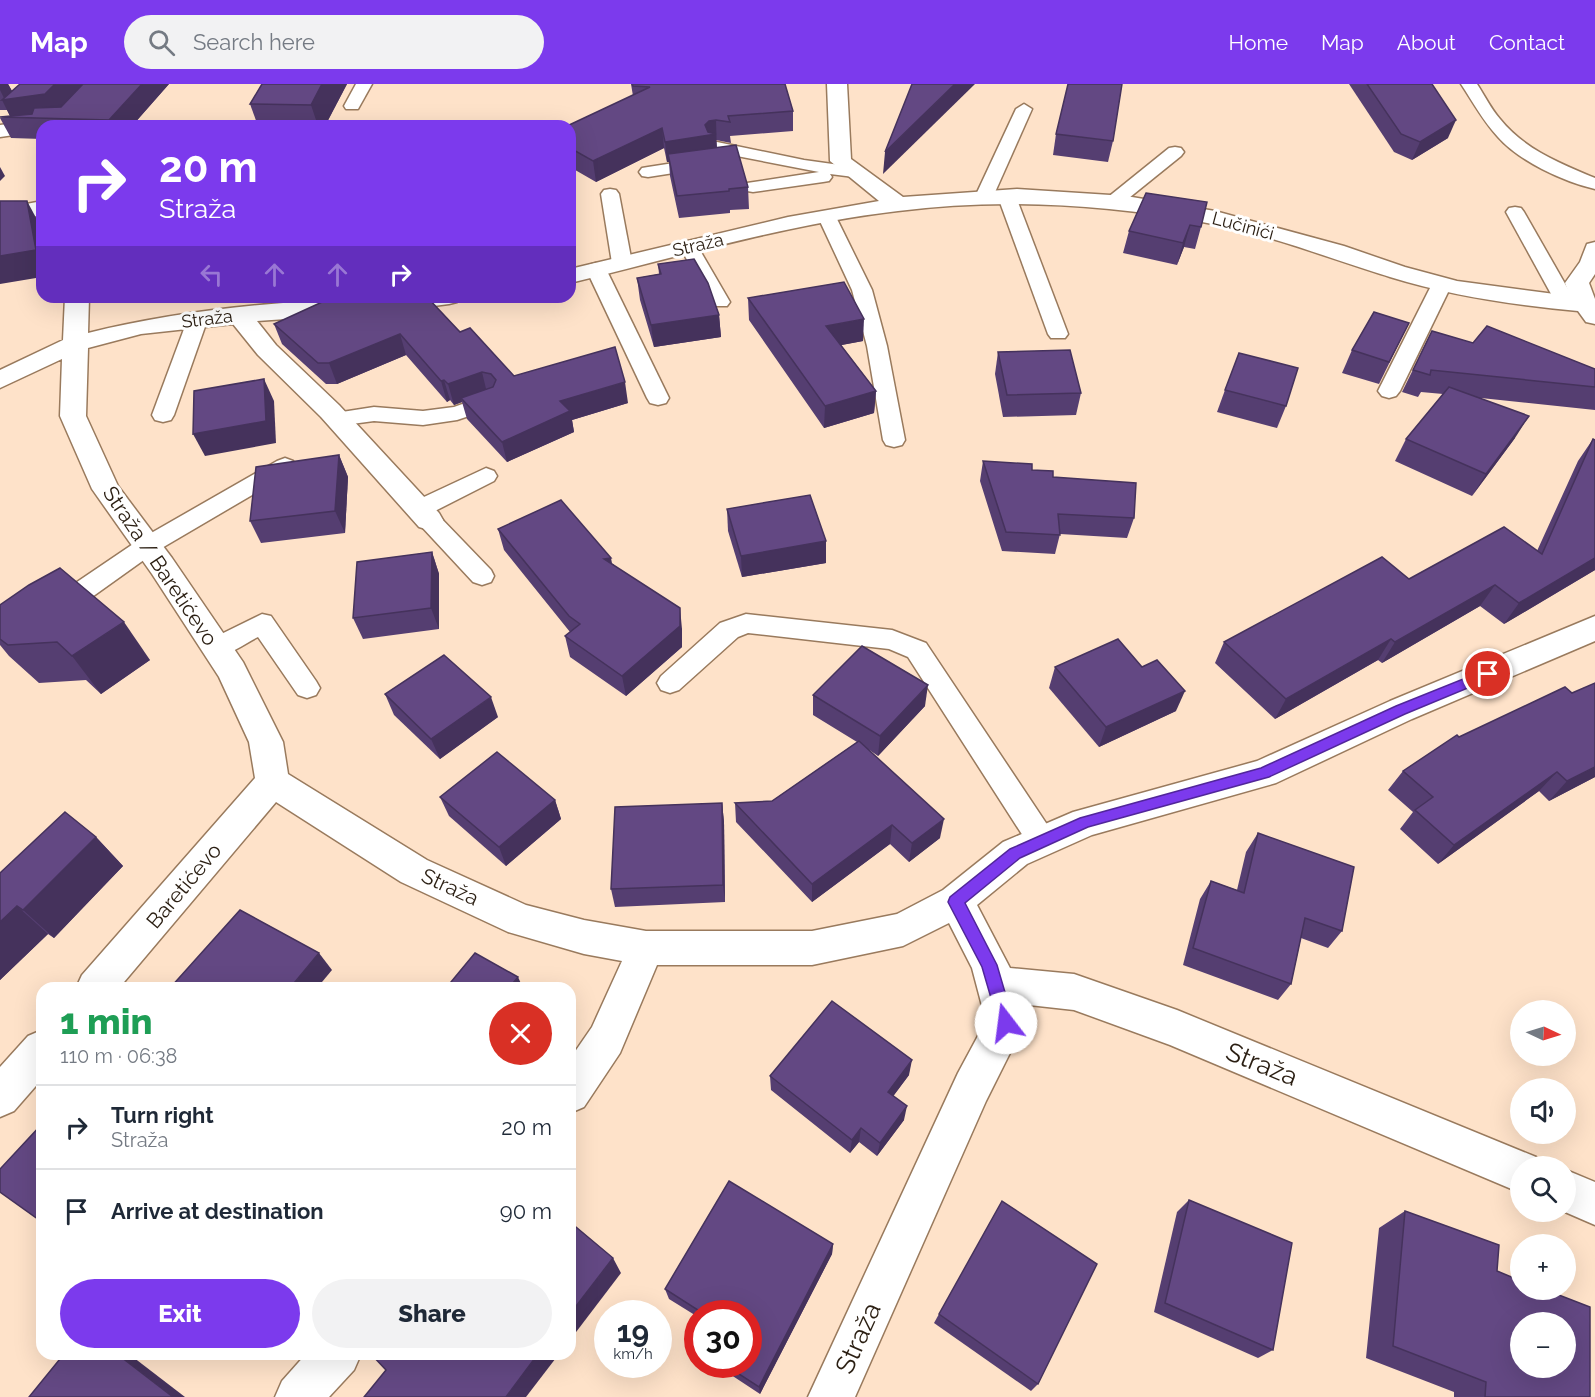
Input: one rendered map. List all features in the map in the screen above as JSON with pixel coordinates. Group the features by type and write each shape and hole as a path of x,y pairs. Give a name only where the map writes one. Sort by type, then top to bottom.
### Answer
{"street":[{"path":"837,84 841,161 898,204"},
{"path":"0,131 36,125"},
{"name":"Lučinići","path":"898,204 1007,197 1113,202 1207,216 1326,248 1442,285 1582,308"},
{"name":"Straža","path":"576,274 689,247 898,204"},
{"path":"0,216 36,209"},
{"path":"1582,308 1577,283 1592,262 1595,249"},
{"name":"Straža / Baretićevo","path":"77,303 73,416 106,489 232,671 266,742 272,782"},
{"name":"Straža","path":"75,344 141,327 239,315 403,303"},
{"path":"239,315 267,350 337,419 424,515"},
{"path":"0,380 75,344"},
{"name":"Straža","path":"272,782 414,871 521,920 584,937 646,948 812,948 903,929 956,902 1015,853 1042,841 1086,822 1264,773 1401,710 1595,628"},
{"name":"Baretićevo","path":"100,982 272,782"},
{"name":"Straža","path":"831,1397 972,1087 1006,1023 990,965 956,902"},
{"path":"576,1084 606,1040 646,948"},
{"name":"Straža","path":"995,984 1074,992 1156,1022 1510,1167"},
{"path":"0,1096 36,1056"},
{"path":"1576,1195 1595,1204"},
{"path":"298,1397 332,1360"}],"lane":[{"path":"352,106 364,84"},
{"path":"1469,84 1495,124 1513,144 1527,155 1595,184"},
{"path":"983,198 1024,108"},
{"path":"717,147 754,156 854,172"},
{"path":"1113,202 1175,152"},
{"path":"648,172 754,156"},
{"path":"753,187 854,172"},
{"path":"610,195 622,263"},
{"path":"1007,197 1059,334"},
{"path":"1515,212 1582,308"},
{"path":"827,217 862,290 878,346 894,440"},
{"path":"689,247 720,303"},
{"path":"596,269 658,398"},
{"path":"1389,391 1442,285"},
{"path":"163,416 197,321"},
{"path":"337,419 374,414 423,418 458,413 488,402"},
{"path":"35,624 147,546 285,466"},
{"path":"482,576 424,515 486,476"},
{"path":"216,648 262,623 307,688"},
{"path":"670,683 729,630 746,623 892,640 916,650 1042,841"}],"building":[{"path":"20,84 55,84 45,94 2,100"},
{"path":"83,84 142,84 109,120 0,117 32,114 34,108 61,107"},
{"path":"262,84 322,84 311,105 250,104"},
{"path":"632,84 785,84 793,111 728,116 730,122 716,120 709,121 705,125 708,132 716,134 665,142 662,128 593,161 576,151 576,122 650,87 633,86"},
{"path":"912,84 955,84 885,152"},
{"path":"1068,84 1122,84 1113,141 1056,134"},
{"path":"1367,84 1432,84 1456,120 1420,142 1401,134"},
{"path":"736,145 748,187 677,196 668,154"},
{"path":"1146,193 1207,202 1201,227 1190,225 1183,243 1129,231"},
{"path":"0,201 27,201 36,250 0,256"},
{"path":"694,259 708,283 719,315 651,325 637,278 661,274 658,264"},
{"path":"844,282 864,319 826,326 876,391 825,406 748,298"},
{"path":"320,303 433,303 460,332 470,328 514,376 615,347 625,382 560,401 570,411 502,442 461,398 493,387 496,380 491,374 482,372 448,384 444,380 441,381 400,334 329,363 318,363 274,324"},
{"path":"1374,312 1409,323 1389,362 1352,350"},
{"path":"1487,326 1595,369 1595,387 1431,370 1430,375 1413,370 1432,331 1473,343"},
{"path":"1070,350 1081,393 1007,395 998,352"},
{"path":"1239,353 1298,368 1286,406 1225,390"},
{"path":"264,379 266,421 193,434 194,391"},
{"path":"1449,387 1529,416 1486,474 1406,439"},
{"path":"1593,439 1595,440 1595,558 1519,603 1495,585 1395,642 1391,639 1286,699 1224,642 1382,557 1409,579 1504,527 1542,554"},
{"path":"339,455 335,511 250,521 256,467"},
{"path":"983,461 1032,464 1032,470 1053,471 1053,477 1136,483 1134,518 1058,514 1060,535 1006,532"},
{"path":"810,495 826,541 741,556 727,509"},
{"path":"561,500 611,558 604,559 680,608 680,626 622,676 565,636 580,624 569,616 498,529"},
{"path":"432,552 431,608 353,618 357,562"},
{"path":"60,568 124,622 72,656 57,642 8,645 0,639 0,605 29,585"},
{"path":"1118,639 1142,667 1157,660 1185,691 1106,727 1055,667"},
{"path":"862,646 928,685 880,736 813,695"},
{"path":"444,655 491,697 431,739 385,694"},
{"path":"1595,683 1595,767 1567,781 1557,772 1454,845 1415,810 1433,797 1403,771 1457,735 1459,737 1565,687 1572,693"},
{"path":"859,741 944,819 912,843 892,825 812,884 735,803 772,801"},
{"path":"497,752 555,800 499,847 440,797"},
{"path":"722,803 723,885 611,889 615,807"},
{"path":"65,812 96,837 23,910 17,906 0,922 0,873"},
{"path":"1258,833 1354,867 1342,931 1305,918 1291,984 1193,948 1211,881 1244,893"},
{"path":"240,910 319,953 295,982 175,982"},
{"path":"475,953 518,977 514,982 451,982"},
{"path":"832,1001 912,1060 888,1092 907,1106 880,1143 861,1128 852,1140 770,1076"},
{"path":"36,1130 36,1218 0,1192 0,1169"},
{"path":"729,1181 833,1244 759,1387 745,1378 762,1378 762,1300 684,1301 665,1289"},
{"path":"1189,1200 1292,1243 1273,1350 1165,1303"},
{"path":"1002,1201 1097,1264 1038,1384 939,1314"},
{"path":"1405,1211 1499,1245 1497,1271 1510,1276 1510,1300 1572,1300 1590,1307 1590,1397 1485,1397 1486,1382 1393,1346"},
{"path":"576,1227 613,1258 576,1306"},
{"path":"59,1360 125,1360 173,1397 29,1397"},
{"path":"377,1360 534,1360 506,1397 364,1397 386,1370"}],"route":[{"path":"1006,1023 990,965 956,902 1015,853 1086,822 1264,773 1401,710 1488,674"}]}
